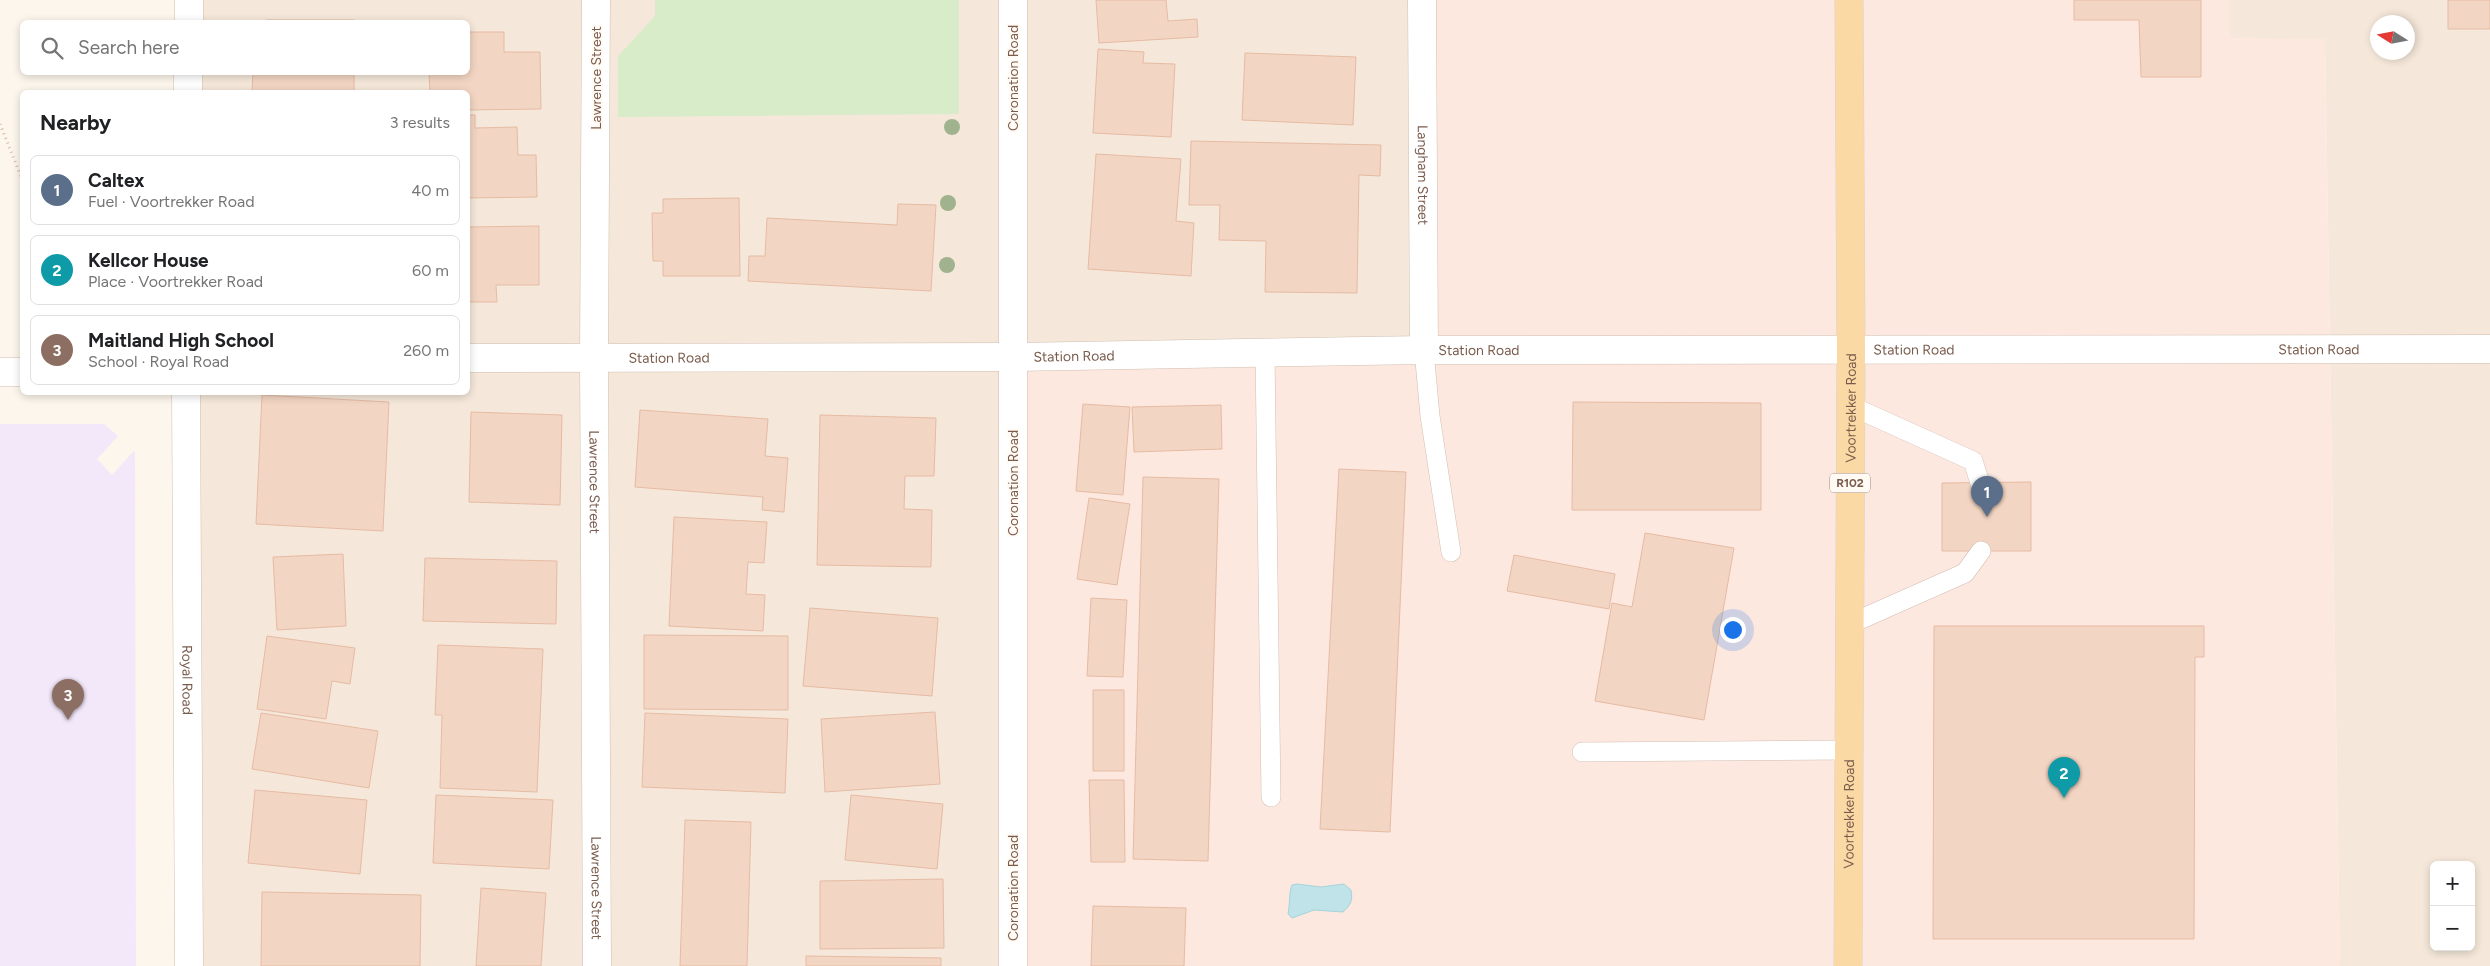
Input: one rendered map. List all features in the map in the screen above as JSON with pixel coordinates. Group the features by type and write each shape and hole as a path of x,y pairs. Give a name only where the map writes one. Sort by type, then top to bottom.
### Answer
{"main road":[{"name":"Voortrekker Road","path":"1848,966 1851,406 1849,0"}],"street":[{"path":"189,0 189,20"},
{"name":"Lawrence Street","path":"596,0 594,356 597,966"},
{"name":"Coronation Road","path":"1013,0 1013,966"},
{"name":"Langham Street","path":"1422,0 1424,350"},
{"path":"188,75 188,90"},
{"name":"Station Road","path":"470,358 594,356 1012,357 1424,350 1851,352 2490,349"},
{"path":"0,372 20,372"},
{"name":"Royal Road","path":"186,395 189,966"}],"lane":[{"path":"1424,350 1430,416 1451,552"},
{"path":"1265,353 1271,797"},
{"path":"1851,406 1973,460 1980,483"},
{"path":"1850,624 1966,573 1981,551"},
{"path":"1582,752 1849,750"}],"path":[{"path":"0,124 20,174"}],"shaded area":[{"path":"189,0 1422,0 1424,319 1013,966 189,966 186,395 470,395 470,90 188,90 188,75 470,75 470,20 189,20"},
{"path":"1422,0 2230,0 2230,38 2325,39 2340,966 1013,966 1012,357 1423,350"},
{"path":"2230,0 2490,0 2490,966 2340,966 2325,40 2230,38"},
{"path":"0,424 104,424 118,436 97,459 112,475 135,452 136,966 0,966"}],"green space":[{"path":"655,0 959,0 959,114 618,117 618,56 655,16"}],"water":[{"path":"1344,884 1351,890 1351,902 1343,912 1314,910 1292,918 1288,914 1290,891 1292,885 1321,887"}],"building":[{"path":"1096,0 1166,0 1168,21 1197,19 1198,37 1099,43"},
{"path":"2074,0 2201,0 2201,77 2141,77 2139,20 2074,20"},
{"path":"2448,0 2490,0 2490,29 2448,29"},
{"path":"470,32 504,32 504,52 540,52 541,109 470,110 470,90 430,90 429,75 470,75"},
{"path":"1098,49 1144,52 1143,63 1175,64 1171,137 1093,133"},
{"path":"1245,53 1356,57 1353,125 1242,120"},
{"path":"253,75 354,75 354,90 252,90"},
{"path":"470,115 475,115 475,128 517,127 518,155 536,155 537,197 470,198"},
{"path":"1191,141 1381,145 1380,176 1359,175 1357,293 1265,292 1266,241 1219,240 1220,205 1189,205"},
{"path":"1096,154 1181,159 1176,221 1194,223 1191,276 1088,269"},
{"path":"739,198 740,276 663,276 663,261 653,261 652,213 663,213 663,199"},
{"path":"898,204 936,205 931,291 748,281 749,256 765,256 767,218 897,225"},
{"path":"539,226 539,285 496,285 497,302 470,302 470,227"},
{"path":"262,395 389,402 383,531 256,524"},
{"path":"1573,402 1761,403 1761,510 1572,510"},
{"path":"1083,404 1130,407 1123,495 1076,491"},
{"path":"1221,405 1222,449 1134,452 1132,407"},
{"path":"640,410 768,419 765,456 788,458 784,512 762,510 763,497 635,487"},
{"path":"471,412 562,415 560,505 469,502"},
{"path":"820,415 936,418 934,476 905,476 904,509 932,510 931,567 817,565"},
{"path":"1339,469 1406,472 1390,832 1320,829"},
{"path":"1143,477 1219,479 1208,861 1133,859"},
{"path":"2031,482 2031,551 1942,551 1942,483"},
{"path":"1089,498 1130,504 1117,585 1077,579"},
{"path":"674,517 767,522 764,563 748,562 746,594 765,595 763,631 669,626"},
{"path":"1645,533 1734,548 1704,720 1595,701 1612,603 1632,607"},
{"path":"343,554 346,626 277,630 273,557"},
{"path":"1514,555 1615,574 1609,609 1507,591"},
{"path":"425,558 557,561 556,624 423,621"},
{"path":"1091,598 1127,600 1123,677 1087,676"},
{"path":"810,608 938,618 932,696 803,686"},
{"path":"1934,626 2204,626 2204,657 2195,657 2194,939 1933,939"},
{"path":"644,635 788,636 788,710 644,709"},
{"path":"267,636 355,648 350,684 332,681 326,719 257,709"},
{"path":"438,645 543,649 537,792 440,788 442,715 435,715"},
{"path":"1093,690 1124,690 1124,771 1093,771"},
{"path":"935,712 940,784 825,792 821,719"},
{"path":"261,713 378,731 369,788 252,769"},
{"path":"645,713 788,719 785,793 642,787"},
{"path":"1089,780 1124,780 1125,862 1091,862"},
{"path":"255,790 367,800 360,874 248,863"},
{"path":"436,795 553,800 549,869 433,863"},
{"path":"851,795 943,804 937,869 845,860"},
{"path":"685,820 751,822 747,966 680,966"},
{"path":"943,879 944,948 820,949 820,881"},
{"path":"481,888 546,893 541,966 476,966"},
{"path":"262,892 421,895 420,966 261,966"},
{"path":"1093,906 1186,908 1184,966 1091,966"},
{"path":"806,956 941,958 941,966 806,966"}],"place":[{"name":"Caltex","path":"1987,517"},
{"name":"Maitland High School","path":"68,720"},
{"name":"Kellcor House","path":"2064,798"}]}
